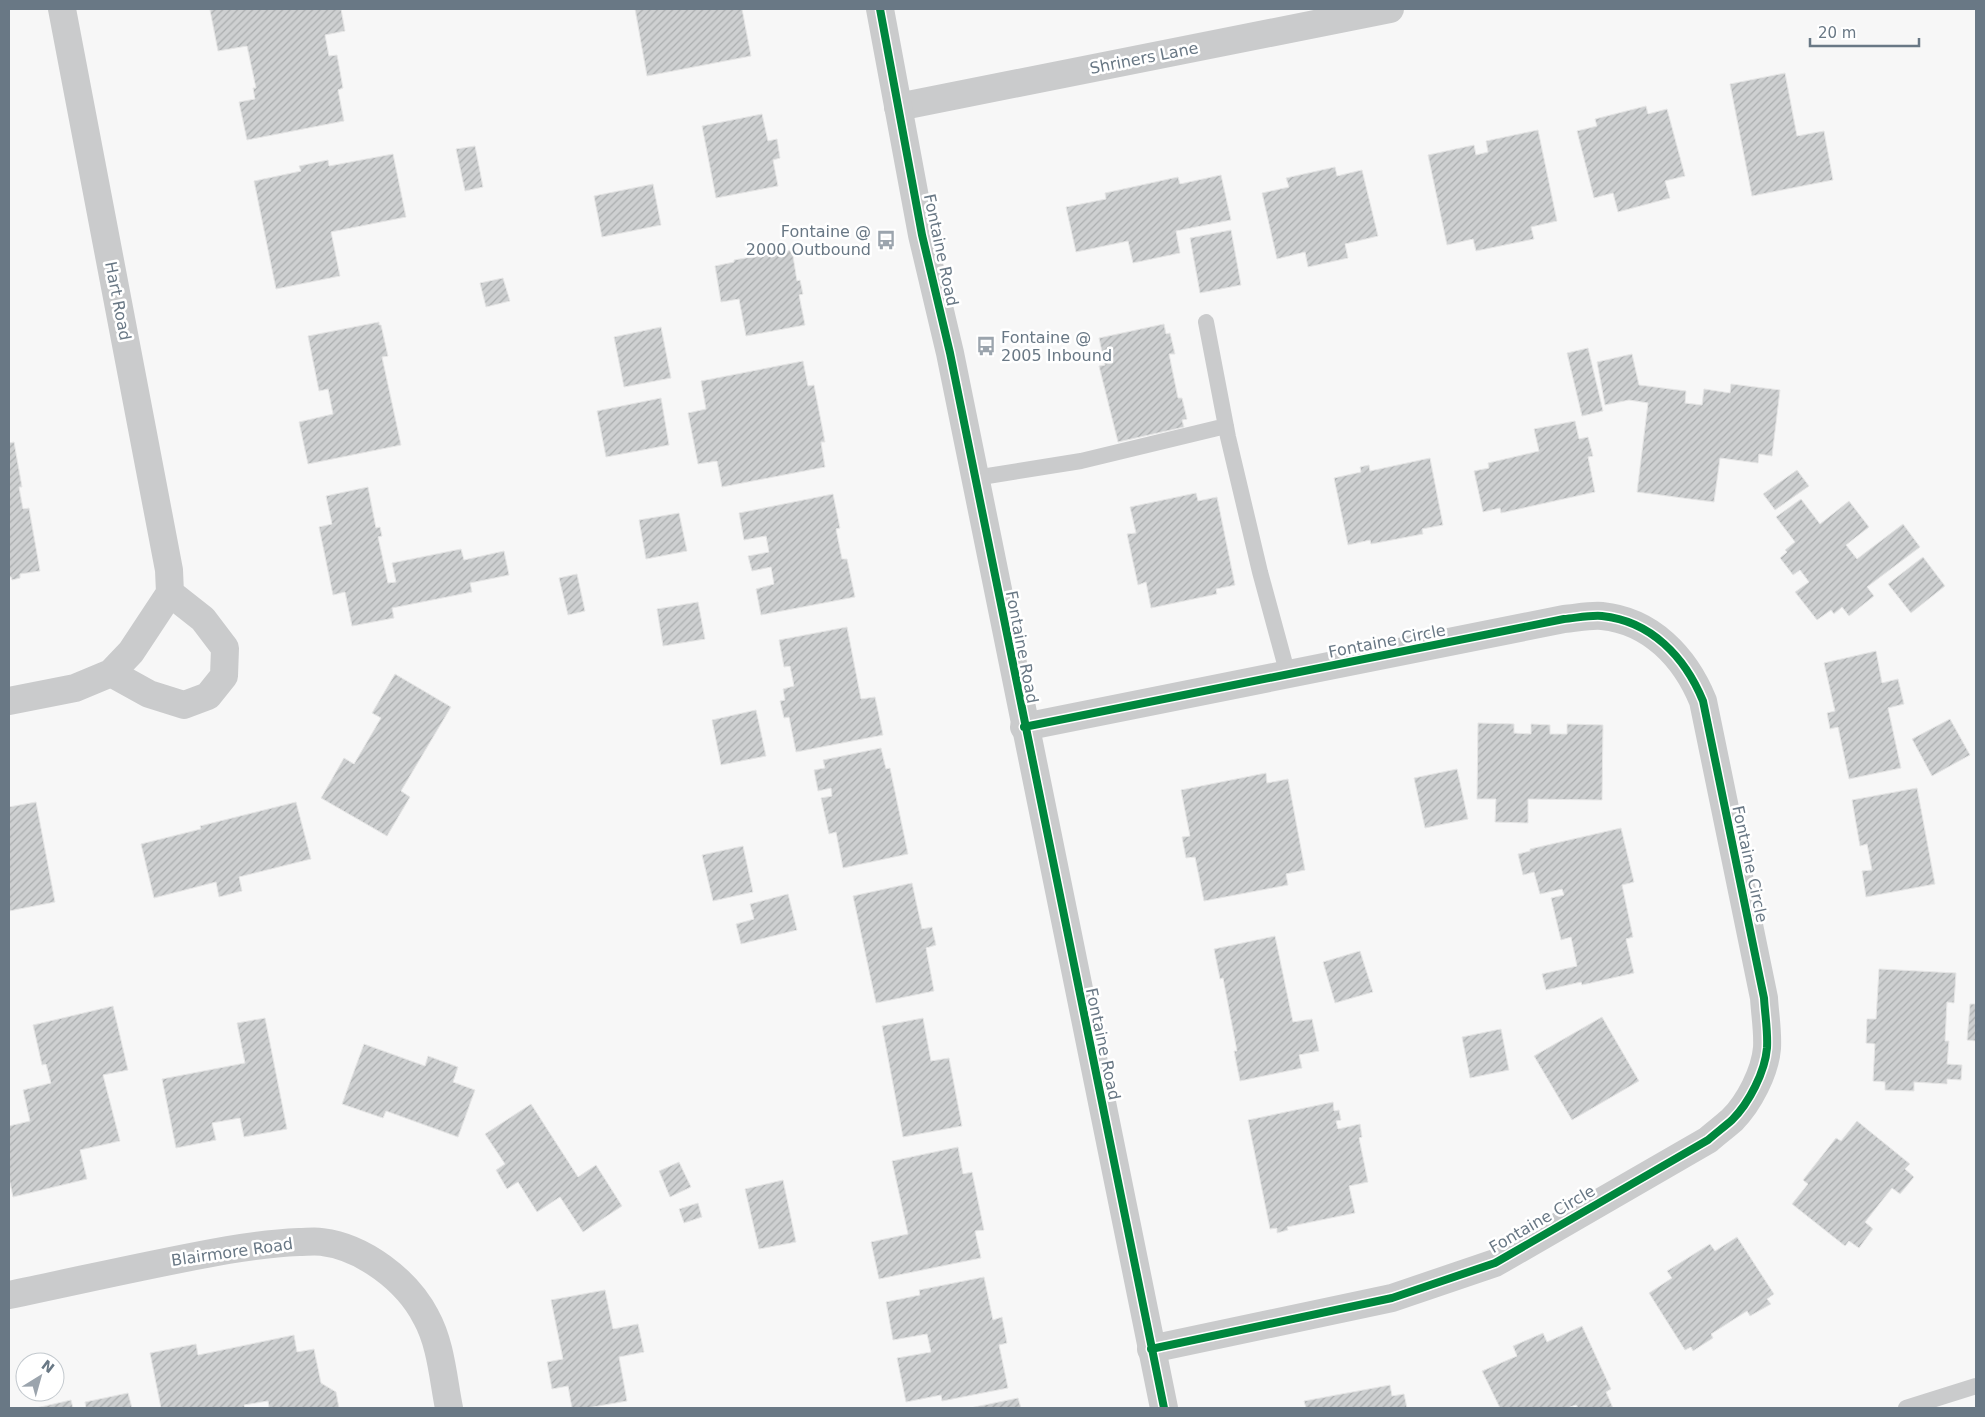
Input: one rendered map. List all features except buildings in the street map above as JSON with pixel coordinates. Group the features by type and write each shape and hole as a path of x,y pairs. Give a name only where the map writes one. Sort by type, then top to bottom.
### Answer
{"street":[{"name":"Hart Road","path":"62,9 169,570 170,593"},
{"name":"Fontaine Road","path":"880,9 922,235 950,353 1024,728 1164,1408"},
{"name":"Shriners Lane","path":"898,107 1390,9"},
{"path":"9,701 75,688 111,672 131,652 170,593 203,619 225,648 224,676 208,696 184,705 149,694 111,672"},
{"name":"Fontaine Circle","path":"1024,728 1564,619 1601,616 1631,621 1653,633 1672,650 1695,682 1703,701 1764,998 1767,1050 1762,1070 1751,1094 1733,1118 1708,1140 1495,1263 1392,1298 1151,1349"},
{"name":"Blairmore Road","path":"9,1295 201,1255 270,1243 322,1242 344,1247 363,1256 393,1275 426,1316 436,1340 449,1408"}],"lane":[{"path":"1206,322 1226,426 1260,572 1288,675"},
{"path":"975,478 1080,461 1226,426"},
{"path":"1906,1408 1976,1386"}],"cycle path":[{"path":"880,9 922,235 950,353 1164,1408"},
{"path":"1024,727 1564,619 1588,616 1620,619 1651,633 1664,644 1687,670 1703,701 1764,998 1767,1029 1766,1057 1755,1087 1732,1120 1708,1140 1495,1263 1392,1298 1151,1349"}],"place":[{"name":"Fontaine @ 2000 Outbound","path":"886,240"},
{"name":"Fontaine @ 2005 Inbound","path":"986,346"}]}
